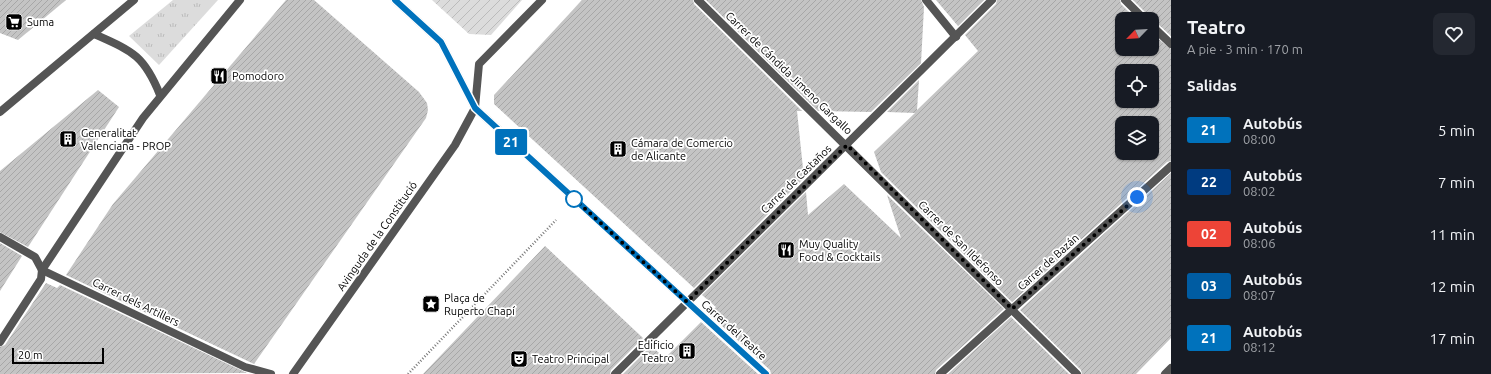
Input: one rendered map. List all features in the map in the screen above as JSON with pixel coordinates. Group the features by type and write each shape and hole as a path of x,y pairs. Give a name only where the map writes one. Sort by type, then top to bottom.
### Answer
{"street":[{"path":"0,112 134,0"},
{"path":"0,342 40,279 42,270 143,118 160,95 240,0"},
{"path":"395,0 441,42 475,108 687,302"},
{"path":"475,108 479,64 542,0"},
{"name":"Carrer de Cándida Jimeno Gargallo","path":"698,0 847,145"},
{"path":"926,0 956,37"},
{"name":"Carrer de Castaños","path":"616,374 992,0"},
{"path":"1125,0 1137,12"},
{"path":"1159,33 1171,44"},
{"path":"94,34 132,53 146,65 160,95"},
{"name":"Avinguda de la Constitució","path":"293,374 455,146 475,108"},
{"name":"Carrer de San Ildefonso","path":"847,145 1077,374"},
{"name":"Carrer de Bazán","path":"940,374 1171,166"},
{"name":"Carrer dels Artillers","path":"0,237 35,257 42,270 245,367 271,374"},
{"name":"Carrer del Teatre","path":"687,302 766,374"},
{"path":"1165,374 1171,368"}],"path":[{"path":"408,374 556,220"}],"green space":[{"path":"173,0 218,0 159,65 129,36"},
{"path":"432,0 522,0 491,35 469,34"}],"building":[{"path":"0,0 66,0 18,40 0,33"},
{"path":"286,0 314,0 419,92 427,103 428,110 426,118 254,364 66,275 113,204"},
{"path":"582,0 693,0 694,4 802,111 797,111 804,178 694,288 494,104 494,95"},
{"path":"706,0 921,0 924,7 921,63 871,112 818,111"},
{"path":"936,0 984,0 958,26"},
{"path":"997,0 1120,0 1121,4 1129,12 1115,12 1115,56 1159,56 1159,40 1171,49 1171,161 1167,162 1012,302 881,172 874,152 915,113 887,112 919,80 917,110 978,51 965,35 996,4"},
{"path":"1133,0 1171,0 1171,36 1159,25 1159,12 1145,12"},
{"name":"Generalitat Valenciana - PROP","path":"98,90 119,107 28,247 0,232 0,171"},
{"path":"1171,173 1171,338 1136,374 1082,374 1081,370 1020,310"},
{"path":"844,184 901,238 887,195 1004,309 936,370 935,374 771,374 770,370 709,314 716,307 702,295 806,192 808,215"},
{"path":"0,243 22,256 0,291"},
{"path":"545,246 643,338 611,370 610,374 423,374"},
{"path":"46,283 57,288 60,285 247,373 0,374 0,347 5,345"},
{"path":"1011,317 1069,374 948,374"},
{"path":"701,322 758,374 623,374 651,346 665,358"}],"bus line":[{"name":"21","path":"395,0 441,42 475,108 766,374"}],"place":[{"name":"Suma","path":"14,22"},
{"name":"Pomodoro","path":"219,76"},
{"name":"Generalitat Valenciana - PROP","path":"68,139"},
{"name":"Cámara de Comercio de Alicante","path":"618,149"},
{"name":"Muy Quality Food & Cocktails","path":"786,250"},
{"name":"Plaça de Ruperto Chapí","path":"431,304"},
{"name":"Edificio Teatro","path":"687,351"},
{"name":"Teatro Principal","path":"519,359"}],"route":[{"path":"574,199 569,194 687,302 847,145 1012,309 1137,197"}]}
